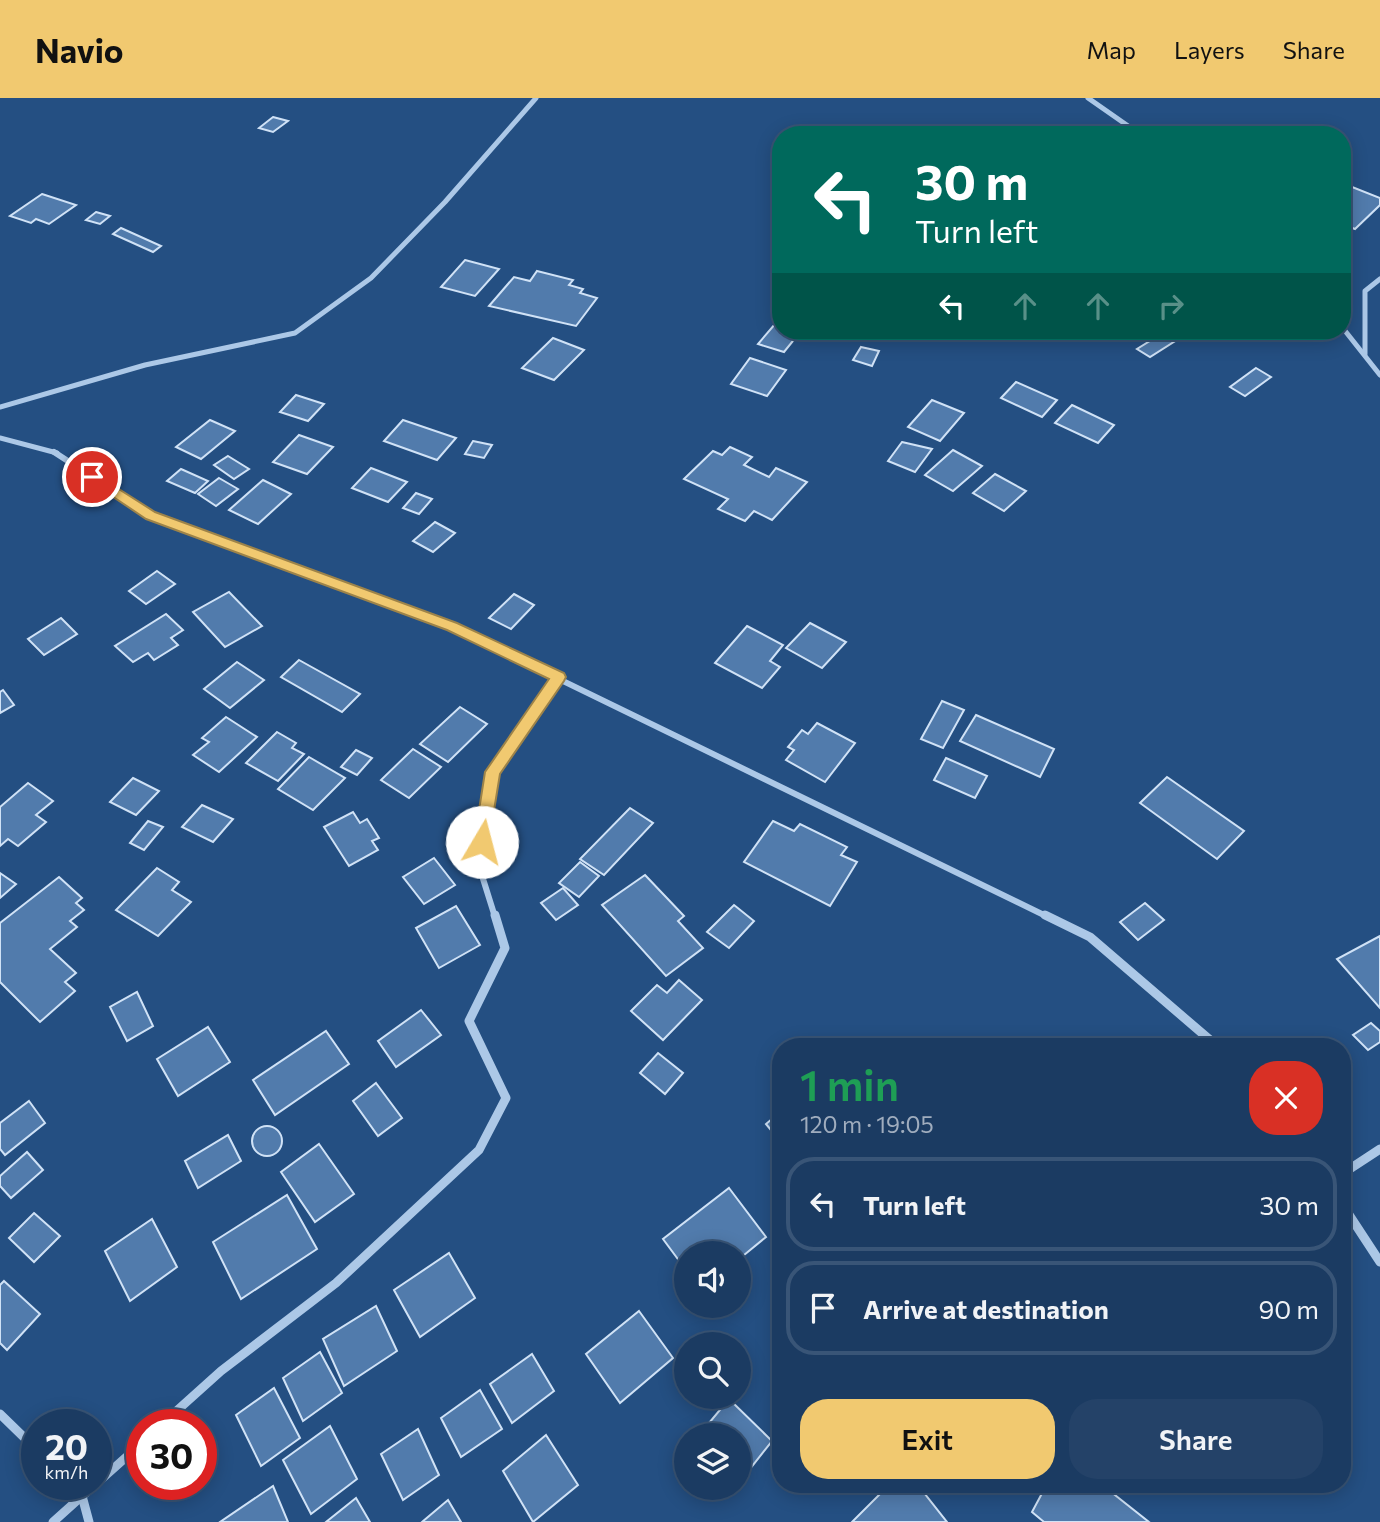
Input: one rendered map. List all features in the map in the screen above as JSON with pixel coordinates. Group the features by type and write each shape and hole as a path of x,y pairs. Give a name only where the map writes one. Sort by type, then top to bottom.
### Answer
{"street":[{"path":"0,407 145,365 295,333 371,278 445,202 536,98"},
{"path":"1088,98 1128,126"},
{"path":"1365,354 1365,291 1380,279"},
{"path":"1351,338 1380,375"},
{"path":"0,438 53,451 151,515 452,626 1090,937 1208,1038"},
{"path":"179,1409 221,1371 336,1283 479,1150 506,1098 469,1021 505,948 479,866 492,772 559,677"},
{"path":"1351,1168 1380,1149"},
{"path":"1351,1218 1380,1262"},
{"path":"0,1414 21,1434"},
{"path":"112,1470 126,1457"},
{"path":"53,1522 78,1500"},
{"path":"83,1500 89,1522"}],"building":[{"path":"273,117 288,121 273,132 259,128"},
{"path":"1351,187 1380,198 1380,205 1355,229 1351,227"},
{"path":"42,194 76,205 49,224 36,219 31,223 10,216"},
{"path":"96,212 110,216 100,224 86,220"},
{"path":"121,228 161,246 153,252 113,234"},
{"path":"465,260 499,269 475,296 441,287"},
{"path":"537,271 573,280 569,285 583,289 580,293 597,298 576,326 489,306 514,277 530,281"},
{"path":"772,328 772,340 794,340 784,352 758,344"},
{"path":"553,338 584,350 554,380 522,368"},
{"path":"1152,340 1177,340 1150,357 1137,349"},
{"path":"861,347 879,351 872,366 853,360"},
{"path":"750,358 786,370 767,396 731,384"},
{"path":"1256,368 1271,377 1245,396 1230,387"},
{"path":"1016,382 1057,400 1042,417 1001,398"},
{"path":"296,395 324,404 308,421 280,412"},
{"path":"932,400 964,413 940,441 908,427"},
{"path":"1072,405 1114,425 1098,443 1055,423"},
{"path":"210,420 235,431 201,459 176,447"},
{"path":"403,420 456,438 437,460 384,441"},
{"path":"299,435 333,447 307,474 273,462"},
{"path":"473,441 492,445 484,458 465,454"},
{"path":"902,442 932,449 915,472 888,461"},
{"path":"730,447 752,457 744,465 769,477 776,468 807,482 772,520 754,511 745,521 718,509 728,499 684,479 713,451 722,455"},
{"path":"953,450 982,466 953,491 925,475"},
{"path":"228,456 249,469 234,479 214,465"},
{"path":"371,468 407,482 388,502 352,488"},
{"path":"181,469 208,481 195,493 167,481"},
{"path":"995,474 1026,491 1004,511 973,493"},
{"path":"219,478 238,489 216,506 198,494"},
{"path":"263,480 291,494 258,524 229,510"},
{"path":"416,493 432,499 419,514 403,508"},
{"path":"435,522 455,533 433,552 413,541"},
{"path":"157,571 175,584 146,604 129,591"},
{"path":"229,592 262,626 225,647 193,612"},
{"path":"514,594 534,605 511,629 489,618"},
{"path":"166,614 183,630 171,638 178,645 154,660 148,653 133,662 115,646"},
{"path":"61,618 77,634 44,655 28,639"},
{"path":"810,623 846,642 822,668 786,648"},
{"path":"747,626 783,645 770,661 780,667 762,688 715,663"},
{"path":"299,660 360,694 342,712 281,677"},
{"path":"237,662 264,680 230,708 204,689"},
{"path":"3,690 14,705 0,713 0,692"},
{"path":"942,701 964,710 943,748 921,739"},
{"path":"460,707 487,724 448,762 420,744"},
{"path":"976,715 1054,749 1040,777 960,741"},
{"path":"226,717 257,737 219,772 193,755 209,742 202,738"},
{"path":"817,723 855,743 825,782 786,760 794,750 788,747 802,730 808,734"},
{"path":"277,732 296,743 292,748 304,754 278,781 246,763"},
{"path":"413,749 441,767 409,798 381,780"},
{"path":"356,750 372,758 357,775 341,767"},
{"path":"309,757 345,778 313,810 278,789"},
{"path":"946,758 987,776 975,798 934,780"},
{"path":"1167,777 1244,831 1217,859 1140,803"},
{"path":"133,778 159,791 136,815 110,802"},
{"path":"28,783 53,801 36,815 46,822 18,846 8,839 0,846 0,807"},
{"path":"202,805 233,819 213,842 182,827"},
{"path":"630,808 653,823 604,875 580,859"},
{"path":"353,812 360,823 367,819 379,838 372,841 378,850 349,866 324,827"},
{"path":"148,821 163,827 144,850 130,843"},
{"path":"773,821 794,831 800,824 847,847 841,855 857,862 830,906 744,862"},
{"path":"434,858 455,885 424,904 403,877"},
{"path":"580,862 599,876 579,897 559,883"},
{"path":"157,868 179,882 172,890 191,902 158,936 116,910"},
{"path":"0,873 16,884 0,898"},
{"path":"645,875 684,916 678,921 703,948 666,976 602,905"},
{"path":"59,877 82,898 76,903 84,910 70,921 77,927 50,949 76,973 65,982 75,991 40,1022 0,982 0,923"},
{"path":"563,888 578,905 556,920 541,903"},
{"path":"1145,903 1164,920 1138,940 1120,922"},
{"path":"734,905 754,921 729,948 707,932"},
{"path":"456,906 480,945 439,968 416,928"},
{"path":"1380,936 1380,1008 1337,959"},
{"path":"679,980 702,1000 663,1040 631,1011 657,985 667,993"},
{"path":"137,992 153,1026 127,1041 110,1007"},
{"path":"421,1010 441,1035 396,1067 378,1041"},
{"path":"1371,1023 1380,1031 1380,1042 1368,1050 1353,1035"},
{"path":"208,1027 230,1062 178,1096 157,1059"},
{"path":"326,1031 349,1064 275,1115 253,1080"},
{"path":"658,1053 683,1073 665,1094 640,1073"},
{"path":"376,1083 402,1118 378,1136 353,1101"},
{"path":"29,1101 45,1123 5,1155 0,1149 0,1123"},
{"path":"772,1119 772,1131 766,1124"},
{"path":"267,1126 277,1131 282,1141 277,1151 267,1156 257,1151 252,1141 257,1131"},
{"path":"228,1135 241,1161 198,1188 185,1161"},
{"path":"319,1144 354,1194 315,1222 281,1172"},
{"path":"27,1152 43,1170 11,1198 0,1186 0,1176"},
{"path":"729,1188 766,1237 751,1249 751,1241 674,1241 674,1254 663,1239"},
{"path":"287,1195 317,1249 241,1299 213,1242"},
{"path":"34,1213 60,1236 34,1262 9,1238"},
{"path":"152,1219 177,1267 130,1301 105,1251"},
{"path":"449,1253 475,1298 420,1337 394,1290"},
{"path":"4,1281 40,1314 7,1350 0,1343 0,1285"},
{"path":"376,1306 397,1351 344,1386 323,1339"},
{"path":"639,1311 673,1358 620,1403 586,1354"},
{"path":"320,1352 342,1393 303,1421 283,1378"},
{"path":"532,1354 554,1391 512,1423 490,1384"},
{"path":"274,1388 300,1438 261,1466 236,1415"},
{"path":"480,1390 502,1429 461,1457 441,1418"},
{"path":"721,1409 739,1409 772,1441 751,1468 751,1423 709,1423"},
{"path":"330,1426 357,1479 311,1514 283,1460"},
{"path":"418,1429 439,1475 403,1500 381,1454"},
{"path":"546,1435 578,1485 533,1522 503,1471"},
{"path":"273,1486 288,1522 220,1522"},
{"path":"881,1493 924,1493 947,1522 852,1522"},
{"path":"1042,1493 1112,1493 1149,1522 1044,1522 1032,1512"},
{"path":"356,1498 370,1522 326,1522"},
{"path":"448,1500 461,1522 422,1522"}],"route":[{"path":"92,477 151,515 452,626 559,677 492,772 482,842"}]}
